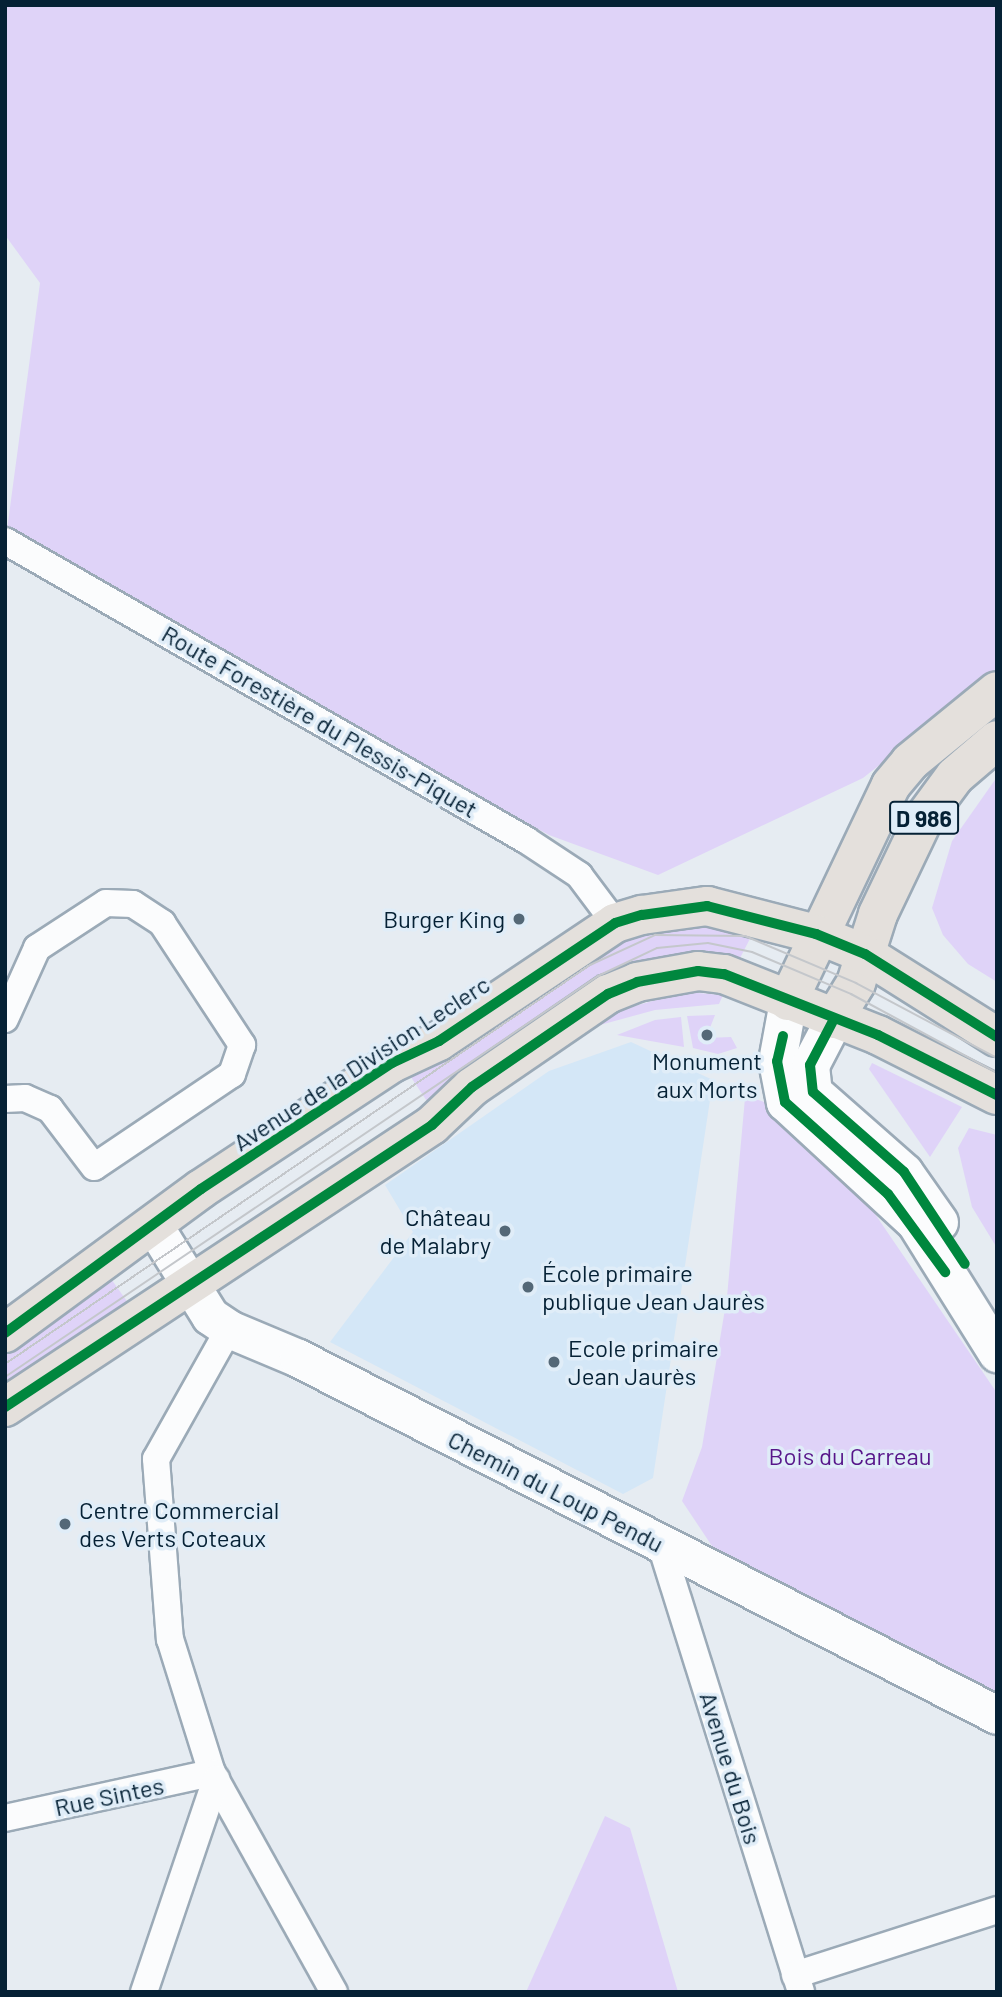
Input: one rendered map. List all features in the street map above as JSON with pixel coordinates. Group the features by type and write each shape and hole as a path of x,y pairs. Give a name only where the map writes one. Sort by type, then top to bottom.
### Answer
{"main road":[{"name":"D 986","path":"816,934 839,896 891,785 937,738 997,691"},
{"name":"D 986","path":"865,954 923,818 955,776 997,740"},
{"name":"Avenue de la Division Leclerc","path":"5,1333 154,1226 392,1063 439,1041 615,923 691,906 768,919 816,934 865,954 997,1037"},
{"path":"816,934 805,1027 808,1072 813,1092 904,1172 997,1315"},
{"path":"865,954 778,1061 785,1102 915,1222 997,1353"},
{"path":"5,1407 432,1125 472,1087 608,994 687,972 739,979 805,1027 997,1095"},
{"name":"Chemin du Loup Pendu","path":"154,1226 192,1282 210,1317 229,1329 997,1715"}],"street":[{"name":"Route Forestière du Plessis-Piquet","path":"5,541 526,840 579,875 615,923"},
{"path":"5,1019 37,948 106,903 133,904 162,923 242,1045 232,1074 94,1167 50,1109 25,1098 5,1099"},
{"path":"229,1329 156,1459 170,1639 214,1776 334,1992"},
{"name":"Avenue du Bois","path":"661,1545 798,1984"},
{"path":"144,1992 214,1776"},
{"name":"Rue Sintes","path":"5,1818 214,1776"},
{"path":"798,1984 997,1910"}],"shaded area":[{"name":"École primaire publique Jean Jaurès","path":"631,1042 713,1080 653,1478 623,1494 330,1342 413,1232 385,1185 549,1071"}],"green space":[{"path":"5,5 997,5 997,672 863,778 658,875 549,835 7,530 40,283 5,235"},
{"path":"997,777 997,982 968,964 943,935 932,908 952,841"},
{"path":"652,923 756,927 739,960 714,955 432,1109 405,1068"},
{"path":"684,992 723,995 719,1004 655,1010 600,1025 564,1045 614,1012"},
{"path":"715,1015 706,1038 731,1037 737,1048 718,1054 693,1048 687,1016"},
{"path":"681,1017 684,1047 617,1035 655,1020"},
{"path":"872,1063 962,1107 930,1157 869,1069"},
{"name":"Bois du Carreau","path":"745,1098 764,1102 777,1123 873,1211 997,1393 997,1700 720,1558 682,1501 702,1447 727,1297"},
{"path":"969,1128 997,1135 997,1248 972,1207 958,1148"},
{"path":"109,1276 131,1307 5,1389 5,1346"},
{"path":"605,1816 630,1828 678,1992 526,1992"}],"tram line":[{"path":"5,1364 590,965 655,935 745,936 856,983 997,1058"},
{"path":"5,1377 598,976 657,948 708,943 752,952 851,994 997,1073"}],"cycle path":[{"path":"5,1333 201,1189 392,1063 439,1041 615,923 642,915 707,906 816,934 865,954 997,1037"},
{"path":"5,1407 432,1125 472,1087 608,994 637,982 698,971 724,974 878,1035 997,1095"},
{"path":"834,1019 810,1065 813,1092 904,1172 965,1264"},
{"path":"783,1036 777,1061 785,1102 888,1194 945,1272"}],"place":[{"name":"Burger King","path":"519,919"},
{"name":"Monument aux Morts","path":"707,1035"},
{"name":"Château de Malabry","path":"505,1231"},
{"name":"École primaire publique Jean Jaurès","path":"528,1287"},
{"name":"Ecole primaire Jean Jaurès","path":"554,1362"},
{"name":"Centre Commercial des Verts Coteaux","path":"65,1524"}]}
